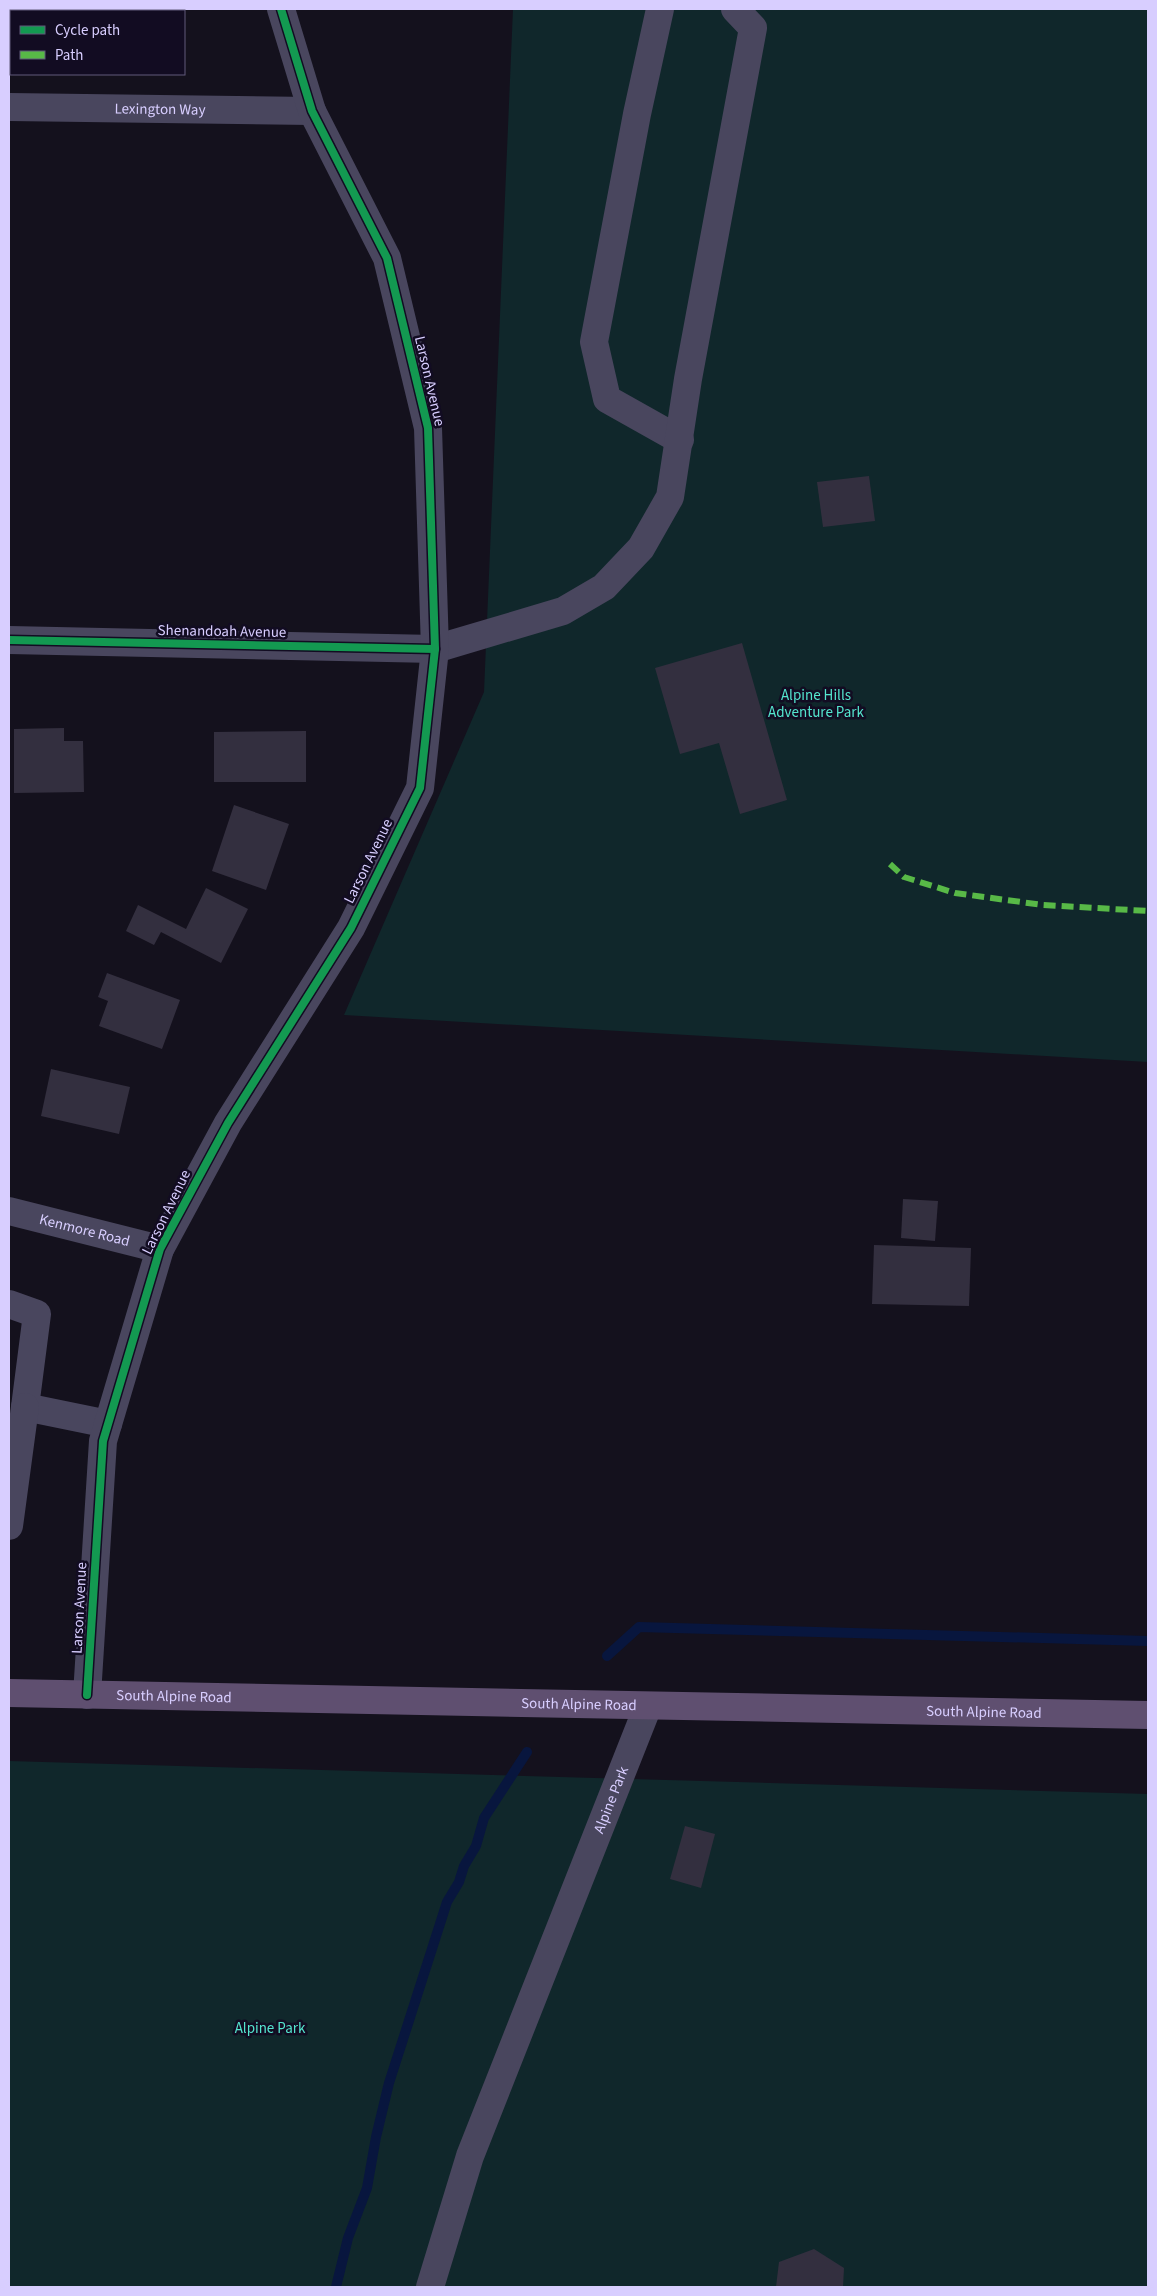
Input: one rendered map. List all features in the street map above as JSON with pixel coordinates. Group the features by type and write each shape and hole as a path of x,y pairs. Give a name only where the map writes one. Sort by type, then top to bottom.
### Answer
{"main road":[{"name":"South Alpine Road","path":"9,1693 1148,1715"}],"street":[{"name":"Larson Avenue","path":"87,1695 103,1441 160,1249 228,1123 351,928 420,788 435,649 428,428 387,258 312,111 281,9"},
{"path":"660,9 636,114 594,342 607,399 680,440"},
{"name":"Shenandoah Avenue","path":"9,640 435,649 562,611 604,587 641,548 670,497 688,379 753,28 736,9"},
{"name":"Lexington Way","path":"9,107 312,111"},
{"name":"Kenmore Road","path":"9,1211 160,1249"},
{"path":"9,1304 37,1314 9,1526"},
{"path":"25,1407 108,1424"},
{"name":"Alpine Park","path":"430,2287 470,2156 648,1706"}],"green space":[{"name":"Alpine Hills Adventure Park","path":"513,9 1148,9 1148,1062 344,1015 484,692"},
{"name":"Alpine Park","path":"9,1761 1148,1794 1148,2287 9,2287"}],"building":[{"path":"869,476 875,521 823,527 817,482"},
{"path":"742,643 787,800 740,814 719,743 680,754 655,668"},
{"path":"64,728 64,741 83,741 84,792 14,793 14,729"},
{"path":"306,731 306,782 214,782 214,732"},
{"path":"234,805 289,824 266,890 212,871"},
{"path":"206,888 248,909 221,963 161,932 154,945 126,931 138,905 186,929"},
{"path":"107,973 180,1000 162,1049 99,1026 108,1001 98,997"},
{"path":"51,1069 130,1087 119,1134 41,1116"},
{"path":"903,1199 938,1201 935,1241 901,1238"},
{"path":"874,1245 971,1248 969,1306 872,1304"},
{"path":"685,1826 715,1834 701,1888 670,1879"},
{"path":"814,2249 844,2268 843,2287 776,2287 779,2262"}],"waterway":[{"path":"607,1656 639,1627 1148,1641"},
{"path":"336,2287 348,2238 367,2188 376,2137 389,2083 447,1902 476,1846 484,1818 527,1752"}],"marked path":[{"path":"890,864 904,877 955,893 1043,905 1148,911"}],"cycle path":[{"path":"87,1695 103,1441 160,1249 228,1123 351,928 420,788 435,649 428,428 387,258 312,111 281,9"},
{"path":"9,640 435,649"}]}
